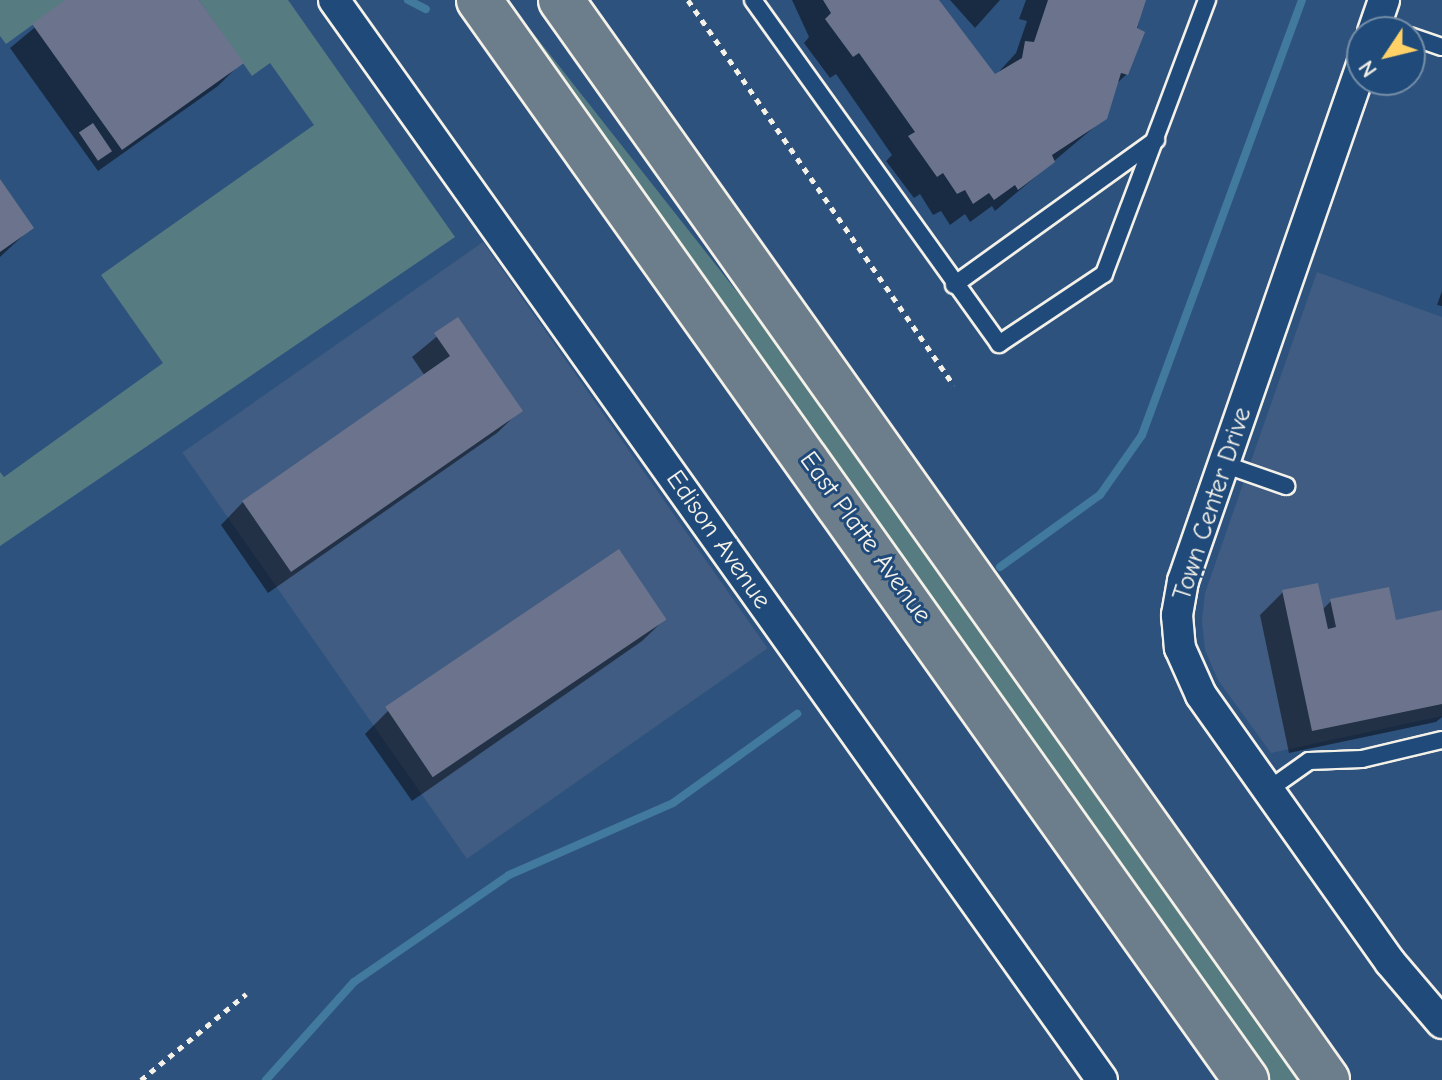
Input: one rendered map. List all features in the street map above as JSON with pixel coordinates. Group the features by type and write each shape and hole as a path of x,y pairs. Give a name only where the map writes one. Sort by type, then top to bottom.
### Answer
{"highway":[{"name":"East Platte Avenue","path":"479,0 975,692 1246,1080"},
{"path":"561,0 1327,1080"}],"street":[{"name":"Edison Avenue","path":"334,0 1102,1080"},
{"name":"Town Center Drive","path":"1351,96 1226,465 1183,581 1177,615 1180,648 1201,695 1390,962 1442,1023"}],"lane":[{"path":"753,0 999,344 1104,274 1207,0"},
{"path":"954,285 1156,140"},
{"path":"1226,465 1286,486"},
{"path":"1268,790 1309,761 1362,759 1442,740"}],"path":[{"path":"688,0 954,385"},
{"path":"141,1080 246,994"}],"shaded area":[{"path":"483,242 767,648 467,859 182,453"},
{"path":"1317,272 1442,317 1442,716 1271,753 1218,680 1205,650 1202,621 1205,593"}],"green space":[{"path":"0,0 67,0 6,44 0,36"},
{"path":"199,0 288,0 455,237 0,546 0,472 4,477 163,363 101,275 314,125 270,63 252,76"},
{"path":"497,0 507,0 850,435 1305,1080 1262,1080"}],"building":[{"path":"65,0 199,0 244,63 122,150 32,24"},
{"path":"823,0 939,0 995,74 1022,58 1025,41 1034,42 1048,0 1146,0 1137,28 1145,32 1128,75 1121,73 1107,119 1052,155 1055,162 1018,190 1015,185 994,200 989,193 973,204 965,190 957,194 943,173 937,177 908,136 915,132 859,53 853,57 825,19 831,13"},
{"path":"93,123 112,151 98,161 79,133"},
{"path":"0,179 34,228 0,252"},
{"path":"458,317 523,411 291,572 242,501 450,356 434,333"},
{"path":"619,549 667,619 433,777 385,707"},
{"path":"1318,583 1328,629 1336,627 1330,599 1389,587 1396,620 1442,610 1442,704 1312,731 1282,590"}],"waterway":[{"path":"408,0 426,9"},
{"path":"1000,567 1100,495 1142,435 1302,0"},
{"path":"266,1080 354,982 509,875 673,803 797,714"}]}
